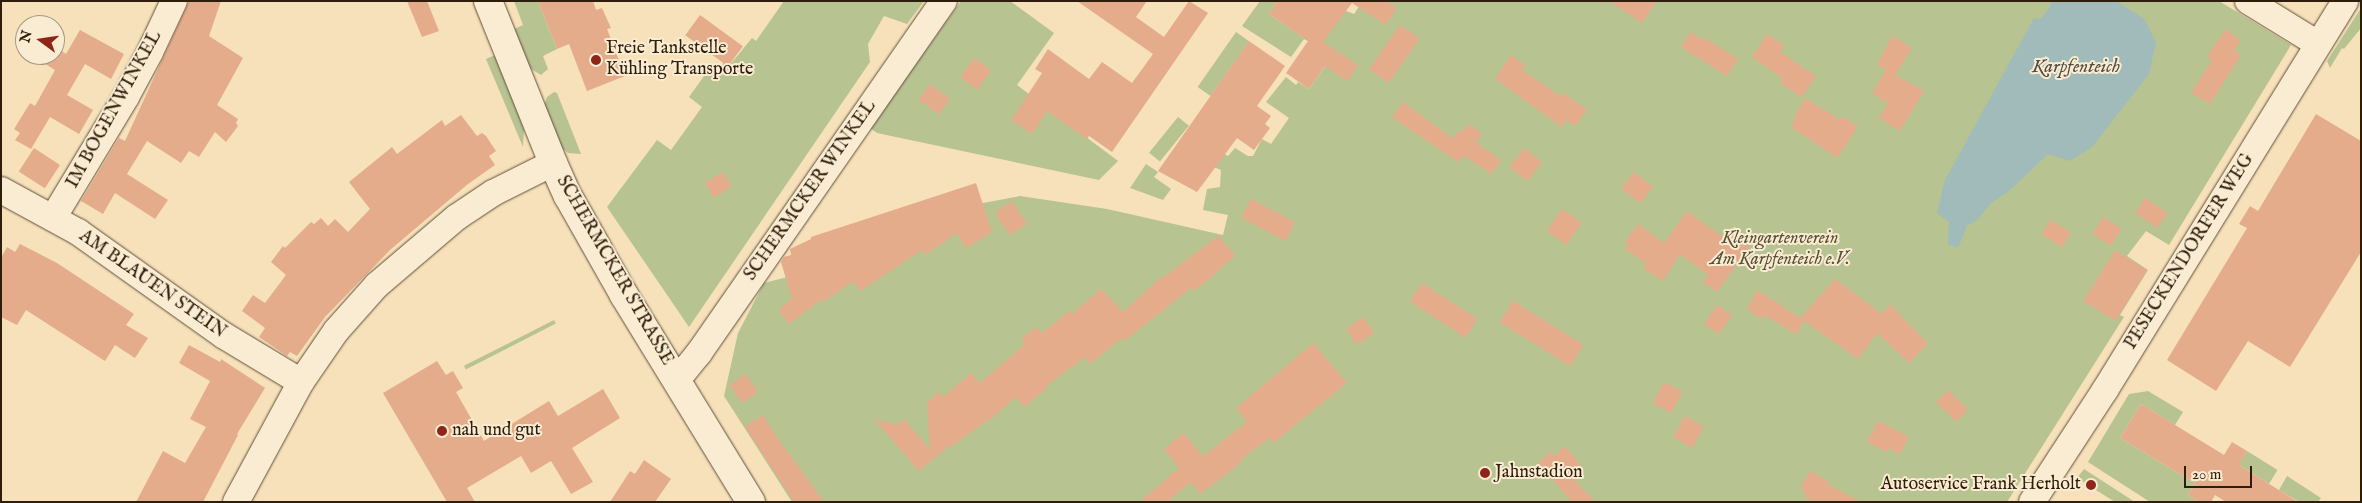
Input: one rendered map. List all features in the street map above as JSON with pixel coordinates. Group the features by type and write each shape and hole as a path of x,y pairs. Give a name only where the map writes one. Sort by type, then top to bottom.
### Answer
{"main road":[{"name":"SCHERMCKER STRASSE","path":"488,1 553,163 588,233 751,502"}],"street":[{"name":"IM BOGENWINKEL","path":"53,218 126,97 174,1"},
{"name":"SCHERMCKER WINKEL","path":"677,380 699,353 944,1"},
{"path":"2248,1 2318,44"},
{"name":"PESECKENDORFER WEG","path":"2032,502 2105,390 2344,1"},
{"path":"236,502 301,382 336,331 377,285 424,243 493,193 553,163"},
{"name":"AM BLAUEN STEIN","path":"1,190 78,232 223,336 301,382"}],"green space":[{"path":"514,1 538,1 557,49 543,56 548,69 541,75 531,69 524,60 512,30 523,25"},
{"path":"784,1 924,1 907,24 884,16 868,44 870,62 689,327 607,207 657,140 671,150 702,107 689,97 709,69 716,74 724,62 729,66 752,38 756,41"},
{"path":"961,1 1010,1 1054,33 1017,85 1118,161 1099,180 877,133 870,128"},
{"name":"Kleingartenverein Am Karpfenteich e.V.","path":"1260,1 1277,1 1269,14 1304,38 1328,4 1354,14 1363,1 2219,1 2291,45 2169,245 2146,231 2127,256 2148,270 2120,315 2124,317 2007,502 792,502 724,396 738,333 764,283 799,274 818,257 983,203 1020,196 1107,209 1223,235 1228,215 1203,210 1207,189 1220,187 1221,170 1214,167 1223,153 1228,156 1235,148 1248,156 1253,156 1262,139 1271,144 1289,118 1266,102 1286,77 1296,85 1298,82 1309,89 1333,55 1304,39 1291,57 1242,26"},
{"path":"2361,8 2361,28 2344,49 2342,48 2330,68 2327,61"},
{"path":"1236,32 1249,41 1211,96 1198,87"},
{"path":"495,55 524,128 523,147 486,59"},
{"path":"554,92 557,93 581,154 568,153 561,147 543,109 547,97"},
{"path":"1178,117 1189,126 1160,162 1149,153"},
{"path":"1146,164 1158,172 1154,177 1171,189 1163,200 1130,188"},
{"path":"554,320 556,324 466,369 464,366"},
{"path":"2148,391 2183,412 2175,425 2141,404 2120,438 2195,483 2188,495 2199,502 2150,502 2088,462 2129,394"},
{"path":"2247,451 2278,470 2269,484 2239,465"},
{"path":"2084,469 2135,502 2115,502 2077,478"},
{"path":"2287,476 2321,498 2318,502 2299,502 2279,490"}],"water":[{"name":"Karpfenteich","path":"2049,1 2116,1 2144,19 2156,42 2149,74 2092,147 2070,161 2048,154 2010,190 1990,204 1977,220 1967,226 1958,248 1948,244 1949,222 1937,213 1945,180 2034,18 2041,19 2051,5"}],"building":[{"path":"189,1 221,1 209,36 243,58 217,105 238,119 236,123 238,126 226,142 215,132 199,157 189,151 181,163 147,141 127,174 168,200 155,219 115,193 103,214 81,201 119,138 125,141"},
{"path":"407,1 427,1 439,31 422,37"},
{"path":"538,1 593,1 596,10 602,8 611,28 607,29 625,76 587,91 569,44 557,49"},
{"path":"1077,1 1147,1 1136,17 1164,37 1189,1 1208,13 1112,152 1089,136 1087,139 1047,111 1032,134 1011,120 1042,73 1035,69 1048,49 1089,79 1102,62 1132,83 1153,54"},
{"path":"1277,1 1386,1 1397,8 1386,25 1352,3 1323,42 1358,65 1347,81 1325,66 1309,89 1286,73 1308,41 1269,14"},
{"path":"1609,1 1657,1 1642,23"},
{"path":"700,15 743,46 728,66 685,35"},
{"path":"1400,25 1420,39 1389,83 1369,69"},
{"path":"2226,29 2241,41 2234,50 2241,55 2210,104 2191,93 2212,60 2207,56"},
{"path":"80,30 124,54 111,79 85,64 67,95 93,110 79,134 50,117 31,149 15,140 20,133 14,129 30,103 35,106 55,70 47,65 65,65 66,54"},
{"path":"1691,32 1703,40 1705,38 1738,59 1727,76 1681,47"},
{"path":"1767,34 1785,46 1780,52 1816,76 1802,97 1780,83 1783,79 1752,57"},
{"path":"1892,36 1912,48 1895,75 1924,91 1900,131 1879,118 1888,103 1872,93 1886,70 1877,65"},
{"path":"1249,41 1285,66 1257,106 1271,116 1265,124 1270,128 1254,150 1237,138 1197,192 1158,171"},
{"path":"1511,55 1525,65 1522,70 1560,96 1563,93 1587,110 1575,126 1566,120 1562,127 1495,79"},
{"path":"974,58 991,70 977,90 960,78"},
{"path":"930,84 950,99 939,114 919,99"},
{"path":"1805,98 1840,120 1842,116 1858,127 1837,158 1791,127 1796,118 1794,117"},
{"path":"1403,102 1453,139 1459,130 1462,132 1468,124 1482,133 1476,143 1501,160 1491,174 1466,157 1462,157 1458,162 1392,117"},
{"path":"2316,114 2361,141 2361,252 2290,367 2248,341 2216,391 2167,360 2247,228 2239,224 2250,206 2258,211"},
{"path":"461,115 477,136 482,133 486,136 496,151 489,156 495,165 468,184 390,250 325,317 297,356 290,352 287,356 259,337 265,328 242,311 253,295 265,303 286,275 271,262 283,246 285,248 311,222 314,224 321,218 328,226 335,219 348,232 370,209 349,182 392,147 397,154 442,120 445,126"},
{"path":"34,148 60,165 45,188 19,171"},
{"path":"1524,148 1542,162 1527,181 1509,167"},
{"path":"723,172 732,187 714,197 705,183"},
{"path":"1634,172 1653,187 1640,203 1621,189"},
{"path":"976,183 992,232 966,248 957,233 925,255 922,250 860,291 853,281 823,302 822,299 789,324 778,310 792,299 781,262 784,257 791,255 790,249 811,239 811,237"},
{"path":"2145,198 2167,213 2157,228 2135,213"},
{"path":"1251,199 1295,222 1285,241 1241,218"},
{"path":"1012,201 1027,223 1010,235 995,213"},
{"path":"1562,209 1582,223 1566,245 1547,231"},
{"path":"1687,211 1727,240 1732,233 1750,246 1717,292 1703,282 1708,275 1680,254 1663,281 1643,268 1646,263 1625,249 1628,244 1625,242 1638,224 1664,243"},
{"path":"2103,217 2122,229 2111,246 2092,234"},
{"path":"2050,220 2071,232 2062,247 2042,235"},
{"path":"1218,236 1235,255 1207,281 1193,291 1191,288 1124,341 1121,338 1090,364 1085,357 1046,386 1047,388 1024,407 1016,397 987,422 951,447 950,445 919,471 874,419 897,425 904,419 930,450 927,402 939,392 943,397 971,373 980,383 1025,344 1021,339 1036,327 1042,333 1069,311 1072,314 1101,289 1123,312 1162,276 1164,277"},
{"path":"20,244 57,263 134,314 126,325 148,338 135,358 115,345 105,361 26,310 17,325 1,317 1,258 7,247 15,252"},
{"path":"2115,250 2147,270 2115,321 2083,301"},
{"path":"1835,279 1882,314 1890,304 1928,344 1909,363 1877,333 1858,359 1804,321 1796,334 1764,315 1761,319 1747,309 1757,290 1800,318"},
{"path":"1422,283 1477,319 1465,337 1410,301"},
{"path":"1513,301 1583,345 1570,366 1500,322"},
{"path":"1717,305 1732,315 1719,334 1704,324"},
{"path":"1363,317 1374,332 1357,345 1346,329"},
{"path":"1313,343 1347,383 1273,443 1269,438 1240,460 1242,462 1200,494 1191,482 1167,502 1139,502 1179,468 1164,449 1183,433 1203,456 1247,422 1236,408"},
{"path":"189,345 220,362 221,359 265,388 237,434 203,502 136,502 163,451 185,463 206,427 190,419 210,381 179,363"},
{"path":"437,361 446,375 453,371 463,388 456,392 484,441 549,401 558,416 603,389 620,418 572,448 593,482 571,494 551,461 531,473 521,456 467,488 475,502 447,502 383,393"},
{"path":"745,374 758,392 743,403 730,385"},
{"path":"1664,382 1683,392 1671,413 1653,403"},
{"path":"1948,390 1968,409 1956,422 1936,402"},
{"path":"2141,404 2224,455 2232,442 2247,451 2239,465 2298,502 2226,502 2215,495 2211,502 2199,502 2188,495 2195,483 2120,438"},
{"path":"763,415 824,502 794,502 745,427"},
{"path":"1685,416 1704,427 1692,448 1673,437"},
{"path":"1878,421 1909,437 1900,455 1889,448 1887,452 1867,442"},
{"path":"1565,446 1581,465 1570,475 1595,502 1572,502 1538,463 1550,452 1554,456"},
{"path":"644,460 671,479 655,502 610,502 630,471 635,474"},
{"path":"1810,471 1828,481 1827,484 1862,502 1813,502 1803,496 1805,491 1800,488"}],"place":[{"name":"Freie Tankstelle Kühling Transporte","path":"596,60"},
{"name":"nah und gut","path":"442,431"},
{"name":"Jahnstadion","path":"1485,473"},
{"name":"Autoservice Frank Herholt","path":"2091,485"}]}
